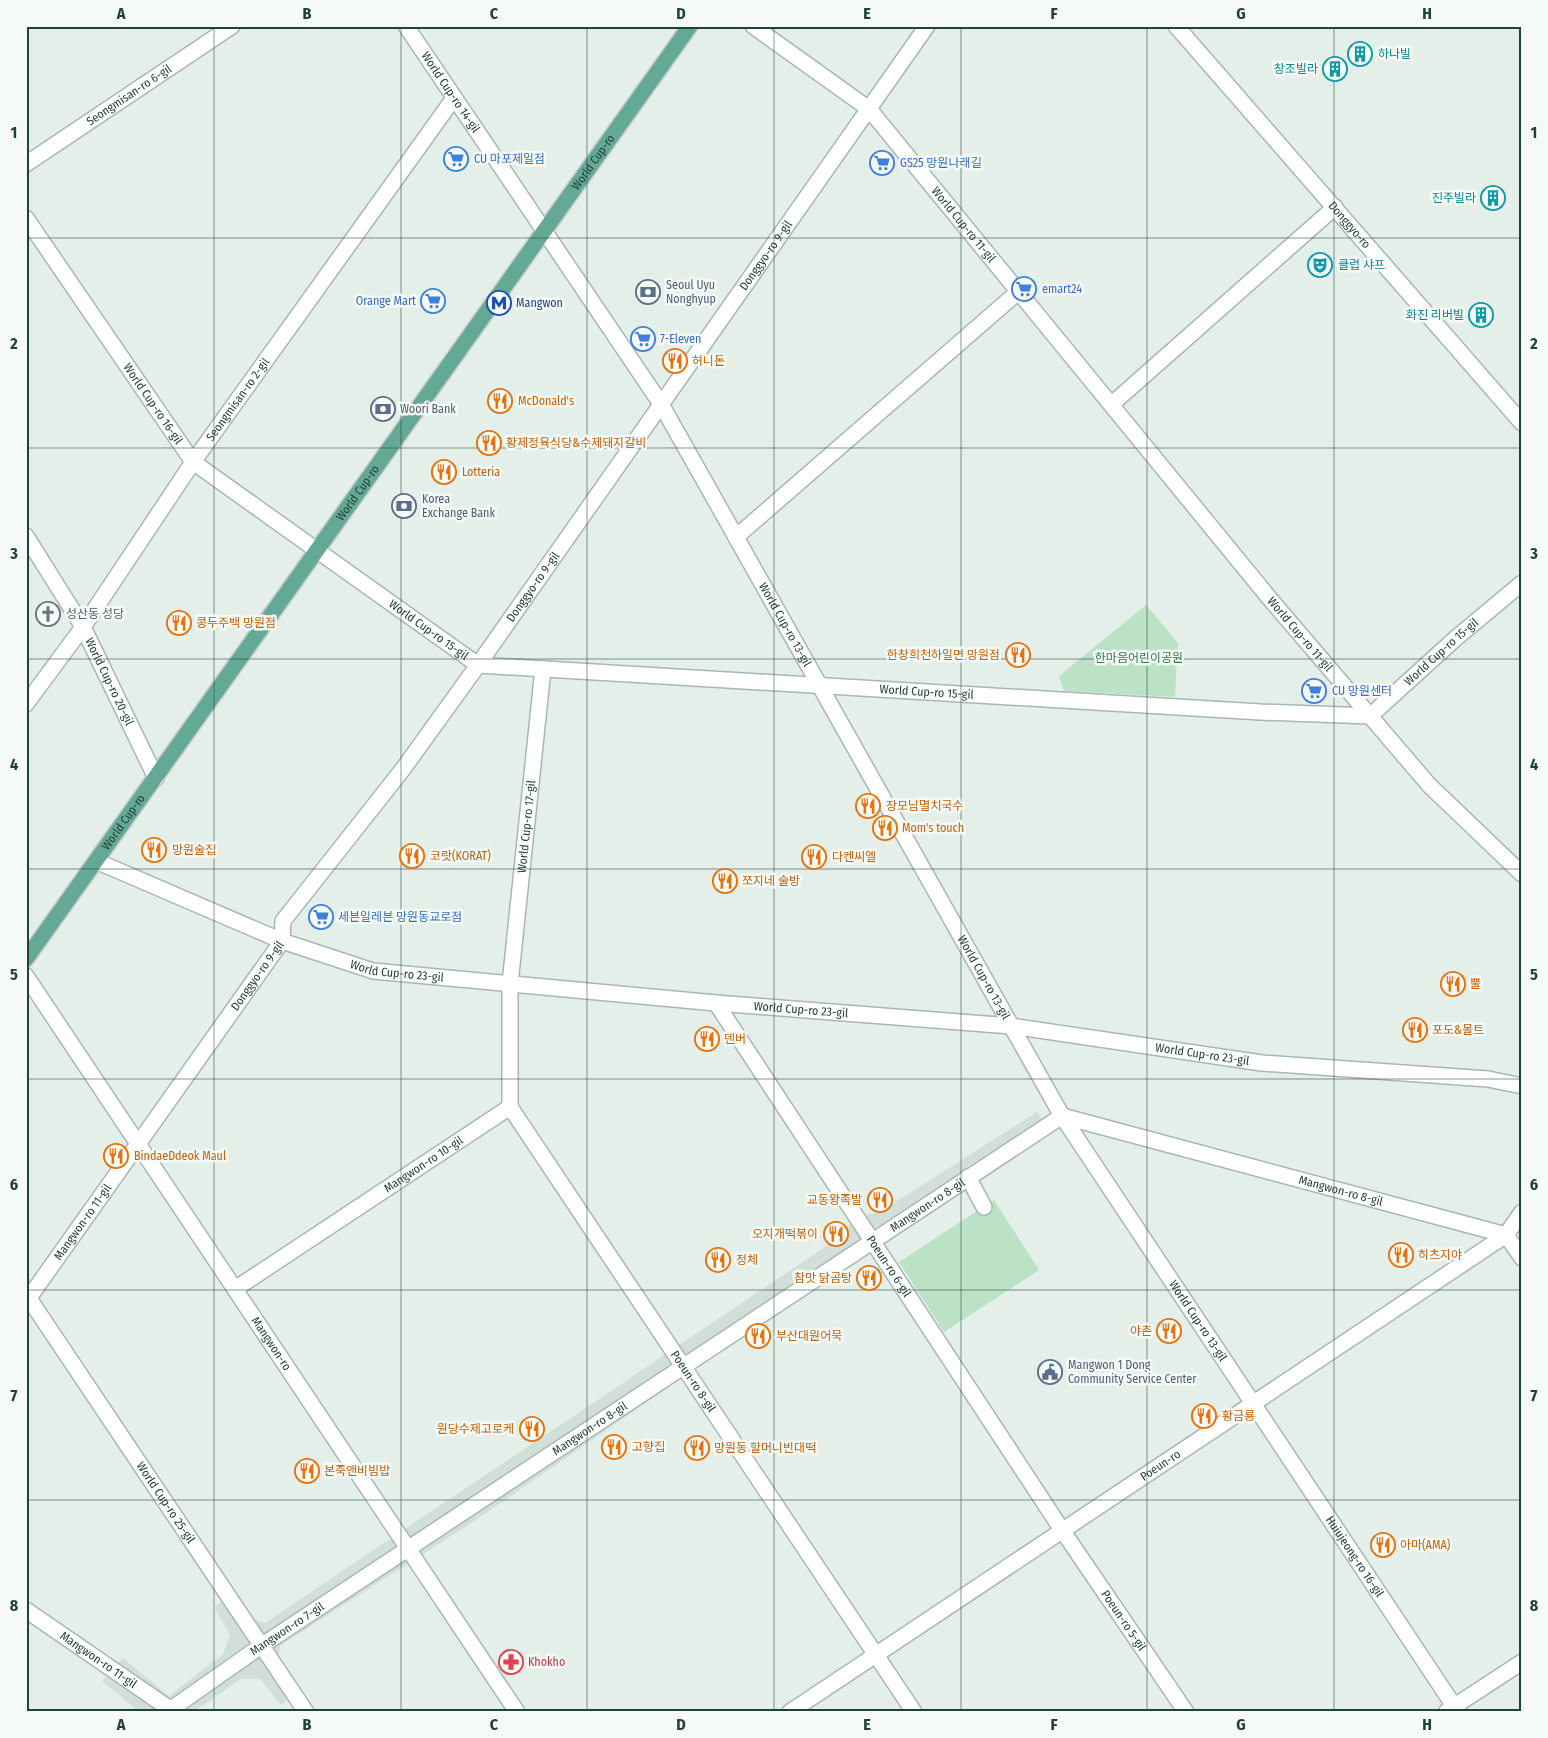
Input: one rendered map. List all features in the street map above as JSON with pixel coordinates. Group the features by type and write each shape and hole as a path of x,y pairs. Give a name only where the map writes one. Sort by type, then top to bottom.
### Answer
{"main road":[{"name":"World Cup-ro","path":"26,959 690,26"}],"street":[{"name":"Seongmisan-ro 6-gil","path":"26,164 232,26"},
{"name":"World Cup-ro 14-gil","path":"406,26 544,233"},
{"name":"World Cup-ro 11-gil","path":"753,26 869,109 1270,599 1429,785 1522,874"},
{"name":"Donggyo-ro 9-gil","path":"138,1142 282,941 283,921 402,768 478,665 927,26"},
{"name":"Donggyo-ro","path":"1176,26 1522,423"},
{"name":"Seongmisan-ro 2-gil","path":"26,704 83,627 193,462 454,98"},
{"path":"1112,404 1335,207"},
{"name":"World Cup-ro 16-gil","path":"26,218 193,462 317,552"},
{"name":"World Cup-ro 13-gil","path":"544,233 661,404 1062,1116 1253,1403"},
{"path":"736,538 1018,292"},
{"name":"World Cup-ro 20-gil","path":"26,536 83,627 156,778"},
{"name":"World Cup-ro 15-gil","path":"317,552 478,665 1251,712 1370,716 1456,638 1522,583"},
{"name":"World Cup-ro 17-gil","path":"510,984 542,669"},
{"name":"World Cup-ro 23-gil","path":"96,861 282,941 373,971 716,1003 1011,1026 1262,1063 1488,1079 1522,1086"},
{"name":"Mangwon-ro","path":"26,976 517,1712"},
{"path":"510,984 510,1108"},
{"name":"Poeun-ro 6-gil","path":"716,1003 1062,1530"},
{"name":"Mangwon-ro 10-gil","path":"235,1289 510,1108"},
{"name":"Poeun-ro 8-gil","path":"510,1108 914,1712"},
{"name":"Mangwon-ro 8-gil","path":"409,1549 682,1366 1062,1116 1506,1235"},
{"name":"Mangwon-ro 11-gil","path":"27,1298 138,1142"},
{"path":"968,1177 984,1207"},
{"name":"Poeun-ro","path":"790,1712 1506,1235 1522,1212"},
{"path":"1506,1235 1522,1258"},
{"name":"World Cup-ro 25-gil","path":"27,1298 306,1712"},
{"name":"Huiujeong-ro 16-gil","path":"1253,1403 1453,1710"},
{"name":"Poeun-ro 5-gil","path":"1062,1530 1186,1712"},
{"name":"Mangwon-ro 7-gil","path":"169,1711 261,1646 409,1549"},
{"name":"Mangwon-ro 11-gil","path":"26,1610 169,1711"},
{"path":"1453,1710 1522,1662"}],"shaded area":[{"path":"1037,1112 1048,1128 892,1233 476,1520 280,1646 278,1664 299,1690 281,1705 260,1679 241,1679 193,1712 136,1712 135,1708 102,1681 123,1658 169,1696 223,1654 230,1635 214,1607 235,1593 251,1618 265,1623 846,1233 851,1221 854,1200 865,1215 880,1212"}],"green space":[{"name":"한마음어린이공원","path":"1146,605 1178,643 1175,697 1064,691 1059,676"},
{"path":"994,1200 1039,1270 944,1332 899,1262"}],"place":[{"name":"하나빌","path":"1360,54"},
{"name":"창조빌라","path":"1335,69"},
{"name":"CU 마포제일점","path":"456,159"},
{"name":"GS25 망원나래길","path":"882,163"},
{"name":"진주빌라","path":"1493,198"},
{"name":"클럽 샤프","path":"1320,265"},
{"name":"emart24","path":"1024,289"},
{"name":"Seoul Uyu Nonghyup","path":"648,292"},
{"name":"Orange Mart","path":"433,301"},
{"name":"Mangwon","path":"499,303"},
{"name":"화진 리버빌","path":"1481,315"},
{"name":"7-Eleven","path":"643,339"},
{"name":"허니돈","path":"675,361"},
{"name":"McDonald's","path":"500,401"},
{"name":"Woori Bank","path":"383,409"},
{"name":"황제정육식당&수제돼지갈비","path":"489,443"},
{"name":"Lotteria","path":"444,472"},
{"name":"Korea Exchange Bank","path":"404,506"},
{"name":"성산동 성당","path":"48,614"},
{"name":"콩두주백 망원점","path":"179,623"},
{"name":"한창희천하일면 망원점","path":"1018,655"},
{"name":"CU 망원센터","path":"1314,691"},
{"name":"장모님멸치국수","path":"868,806"},
{"name":"Mom's touch","path":"885,828"},
{"name":"망원술집","path":"154,850"},
{"name":"코랏(KORAT)","path":"412,856"},
{"name":"다켄씨엘","path":"814,857"},
{"name":"쪼지네 술방","path":"725,881"},
{"name":"세븐일레븐 망원동교로점","path":"321,917"},
{"name":"뿔","path":"1453,984"},
{"name":"포도&몰트","path":"1415,1030"},
{"name":"덴버","path":"707,1039"},
{"name":"BindaeDdeok Maul","path":"116,1156"},
{"name":"교동왕족발","path":"880,1200"},
{"name":"오지개떡볶이","path":"836,1234"},
{"name":"히츠지야","path":"1401,1255"},
{"name":"정체","path":"718,1260"},
{"name":"참맛 닭곰탕","path":"869,1278"},
{"name":"야촌","path":"1169,1331"},
{"name":"부산대원어묵","path":"758,1336"},
{"name":"Mangwon 1 Dong Community Service Center","path":"1050,1372"},
{"name":"황금룡","path":"1204,1416"},
{"name":"원당수제고로케","path":"532,1429"},
{"name":"고향집","path":"614,1447"},
{"name":"망원동 할머니빈대떡","path":"697,1448"},
{"name":"본죽앤비빔밥","path":"307,1471"},
{"name":"아마(AMA)","path":"1383,1545"},
{"name":"Khokho","path":"511,1662"}]}
